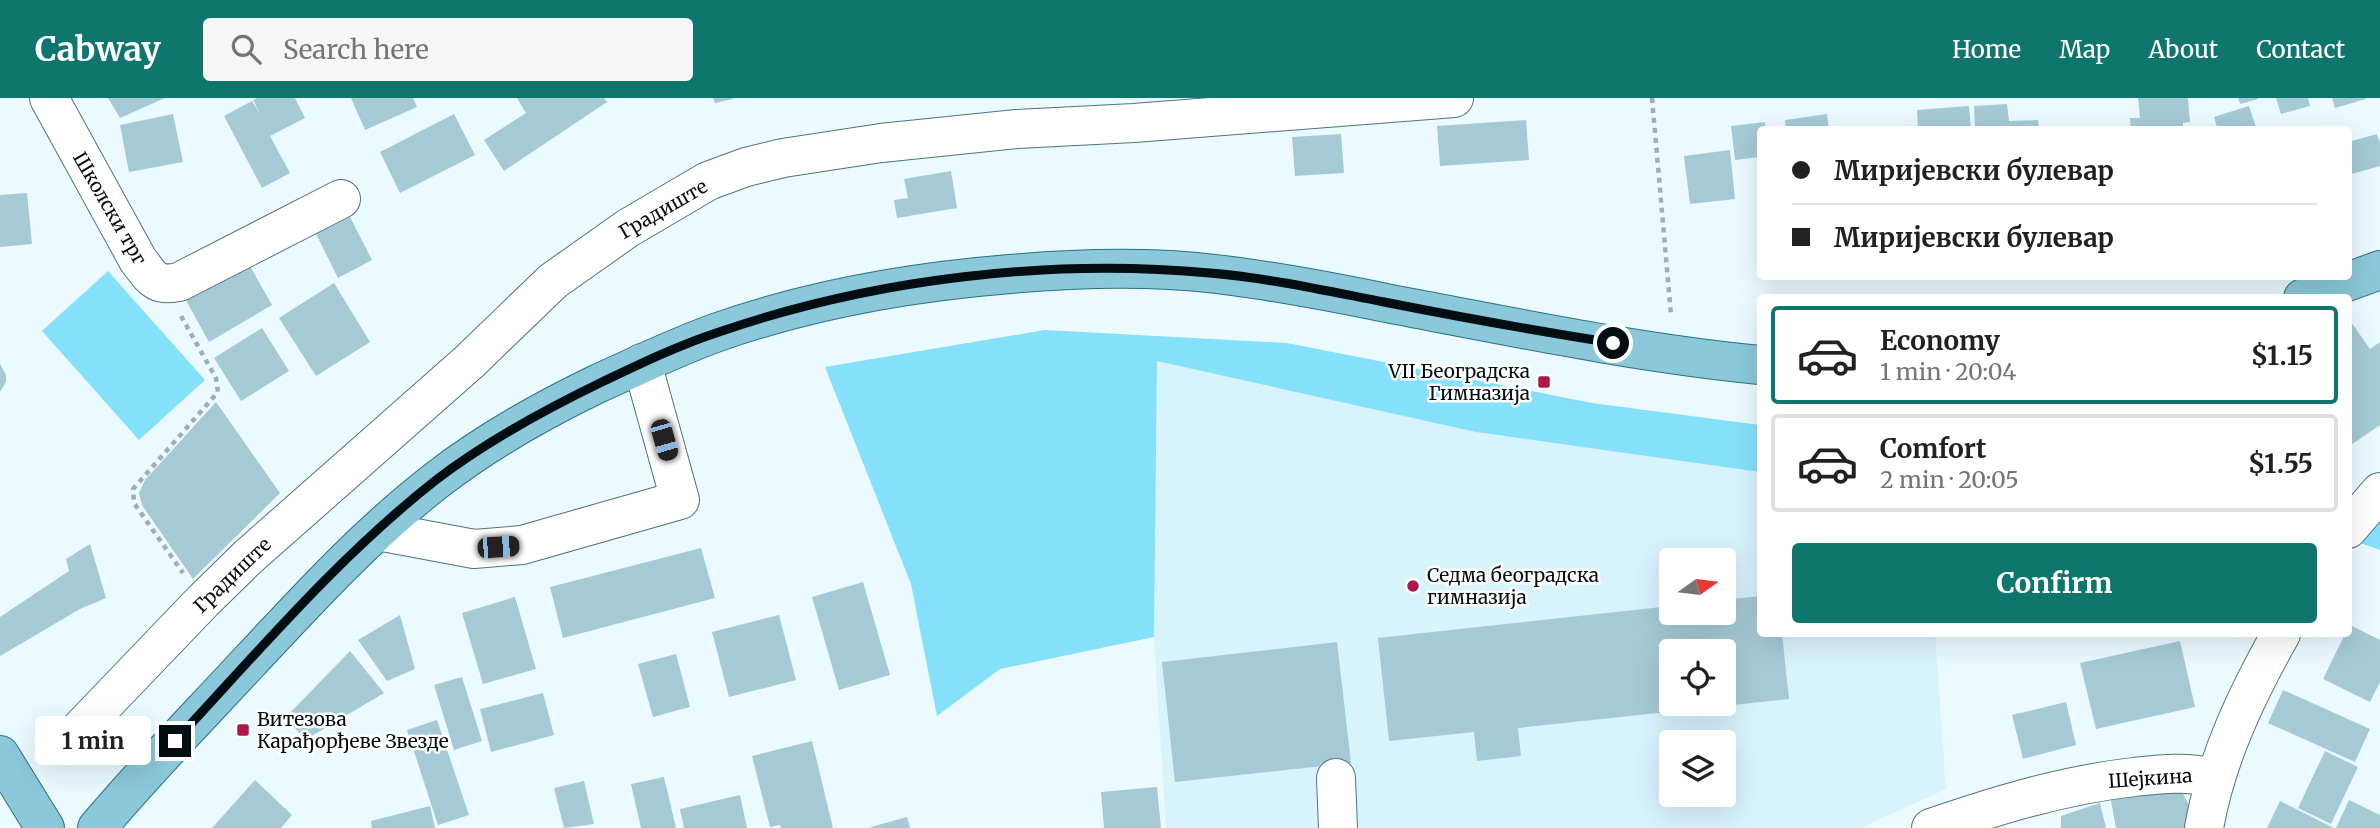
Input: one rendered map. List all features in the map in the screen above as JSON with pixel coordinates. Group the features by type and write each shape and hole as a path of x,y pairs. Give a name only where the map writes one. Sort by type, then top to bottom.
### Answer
{"main road":[{"path":"97,828 301,605 435,481 497,437 642,363 724,330 824,302 941,279 1086,269 1212,273 1586,339 1757,365"},
{"path":"2314,294 2380,270"},
{"path":"0,755 45,828"}],"street":[{"name":"Школски трг","path":"49,98 138,260 153,280 164,285"},
{"name":"Градиште","path":"65,745 248,557 469,362 553,281 592,251 660,207 721,176 783,158 881,143 1017,129 1134,123 1454,98"},
{"path":"164,285 179,282 341,199"},
{"path":"378,531 474,549 522,545 680,500 642,363"},
{"path":"2352,524 2380,492"},
{"name":"Шејкина","path":"1931,828 2050,791 2101,781 2176,773 2214,778 2236,723 2279,637"},
{"path":"1336,778 1338,828"},
{"path":"2204,828 2214,778"}],"path":[{"path":"1652,98 1671,315 1684,316"},
{"path":"164,285 216,378 218,391 132,489 132,495 134,503 203,601"}],"shaded area":[{"path":"108,271 205,380 139,440 42,331"},
{"path":"1045,330 1287,343 1592,403 1757,425 1757,472 1476,432 1157,361 1154,637 1000,669 937,716 911,584 825,367"},
{"name":"Седма београдска гимназија","path":"1157,360 1476,432 1757,472 1757,637 1935,637 1946,789 1860,828 1166,828 1154,637"},
{"path":"2380,492 2380,550 2352,540 2352,534"}],"building":[{"path":"108,98 165,98 120,118"},
{"path":"295,98 305,118 270,136 290,173 262,188 224,116 252,101 260,114 253,100"},
{"path":"351,98 413,98 417,107 365,130"},
{"path":"517,98 604,98 607,102 504,171 484,140 526,113"},
{"path":"713,98 733,98 733,99 715,103"},
{"path":"2138,98 2188,98 2190,122 2183,123 2183,126 2131,126 2130,118 2140,118"},
{"path":"2238,98 2258,98 2258,99 2240,104"},
{"path":"2276,98 2308,98 2310,106 2281,114"},
{"path":"2332,98 2366,98 2366,99 2335,108"},
{"path":"2007,104 2009,121 2038,120 2039,126 1975,126 1974,106"},
{"path":"1969,106 1971,126 1918,126 1917,110"},
{"path":"2249,106 2256,126 2217,126 2214,117"},
{"path":"173,114 183,162 129,172 120,125"},
{"path":"454,114 475,155 400,193 380,152"},
{"path":"1827,114 1828,126 1786,126 1785,120"},
{"path":"1526,120 1529,160 1440,166 1437,126"},
{"path":"1765,122 1766,126 1757,126 1757,157 1735,160 1731,126"},
{"path":"1341,134 1344,173 1295,176 1292,137"},
{"path":"2377,134 2380,143 2380,166 2352,174 2352,141"},
{"path":"1730,150 1735,199 1690,204 1684,156"},
{"path":"951,171 957,208 897,218 894,200 908,198 904,179"},
{"path":"27,193 32,244 0,247 0,195"},
{"path":"350,217 372,260 338,278 316,234"},
{"path":"246,259 272,305 209,342 183,295"},
{"path":"334,283 370,342 316,376 279,318"},
{"path":"2352,323 2370,349 2380,342 2380,425 2352,444"},
{"path":"262,328 289,371 241,401 214,358"},
{"path":"0,364 6,375 6,382 0,392"},
{"path":"216,402 280,493 193,579 142,505 139,493 145,480"},
{"path":"90,544 106,598 80,609 0,656 0,617 69,571 66,559"},
{"path":"701,548 715,598 563,638 550,587"},
{"path":"863,582 890,675 839,690 812,597"},
{"path":"1757,596 1757,637 1782,637 1789,699 1736,705 1736,639 1659,639 1659,713 1518,728 1521,756 1477,761 1474,732 1389,741 1378,638 1659,607 1659,625 1736,625 1736,599"},
{"path":"515,597 536,669 483,684 462,613"},
{"path":"400,615 415,669 387,681 358,640"},
{"path":"779,615 796,680 729,697 712,632"},
{"path":"2352,626 2380,640 2380,682 2370,702 2323,679 2344,637 2352,637"},
{"path":"2180,641 2195,707 2096,729 2080,663"},
{"path":"1337,642 1351,763 1175,782 1162,662"},
{"path":"350,651 384,693 305,740 286,717"},
{"path":"676,654 690,707 653,717 638,664"},
{"path":"462,677 482,741 454,750 434,685"},
{"path":"2283,690 2370,729 2355,762 2268,723"},
{"path":"543,693 554,735 491,752 480,709"},
{"path":"2066,702 2076,745 2023,759 2012,715"},
{"path":"437,720 469,815 438,825 407,730"},
{"path":"812,741 833,828 781,828 780,825 770,827 752,756"},
{"path":"2325,751 2358,767 2331,824 2298,808"},
{"path":"664,777 676,828 641,828 631,784"},
{"path":"255,780 292,815 281,828 212,828"},
{"path":"584,781 594,824 564,828 554,788"},
{"path":"1157,787 1161,828 1104,828 1101,792"},
{"path":"2182,792 2191,809 2189,828 2116,828 2110,795"},
{"path":"740,795 747,828 684,828 680,809"},
{"path":"2349,800 2380,815 2380,828 2336,828"},
{"path":"2280,801 2334,828 2267,828"},
{"path":"2100,803 2106,828 2061,828 2061,816"},
{"path":"430,806 435,828 372,828 371,821"},
{"path":"907,817 910,828 871,828 871,827"}],"place":[{"name":"VII Београдска Гимназија","path":"1544,382"},
{"name":"Седма београдска гимназија","path":"1413,586"},
{"name":"Витезова Карађорђеве Звезде","path":"243,730"}],"route":[{"path":"175,741 301,605 378,531 435,481 497,437 575,395 701,338 824,302 941,279 1039,271 1135,269 1212,273 1613,343"}]}
